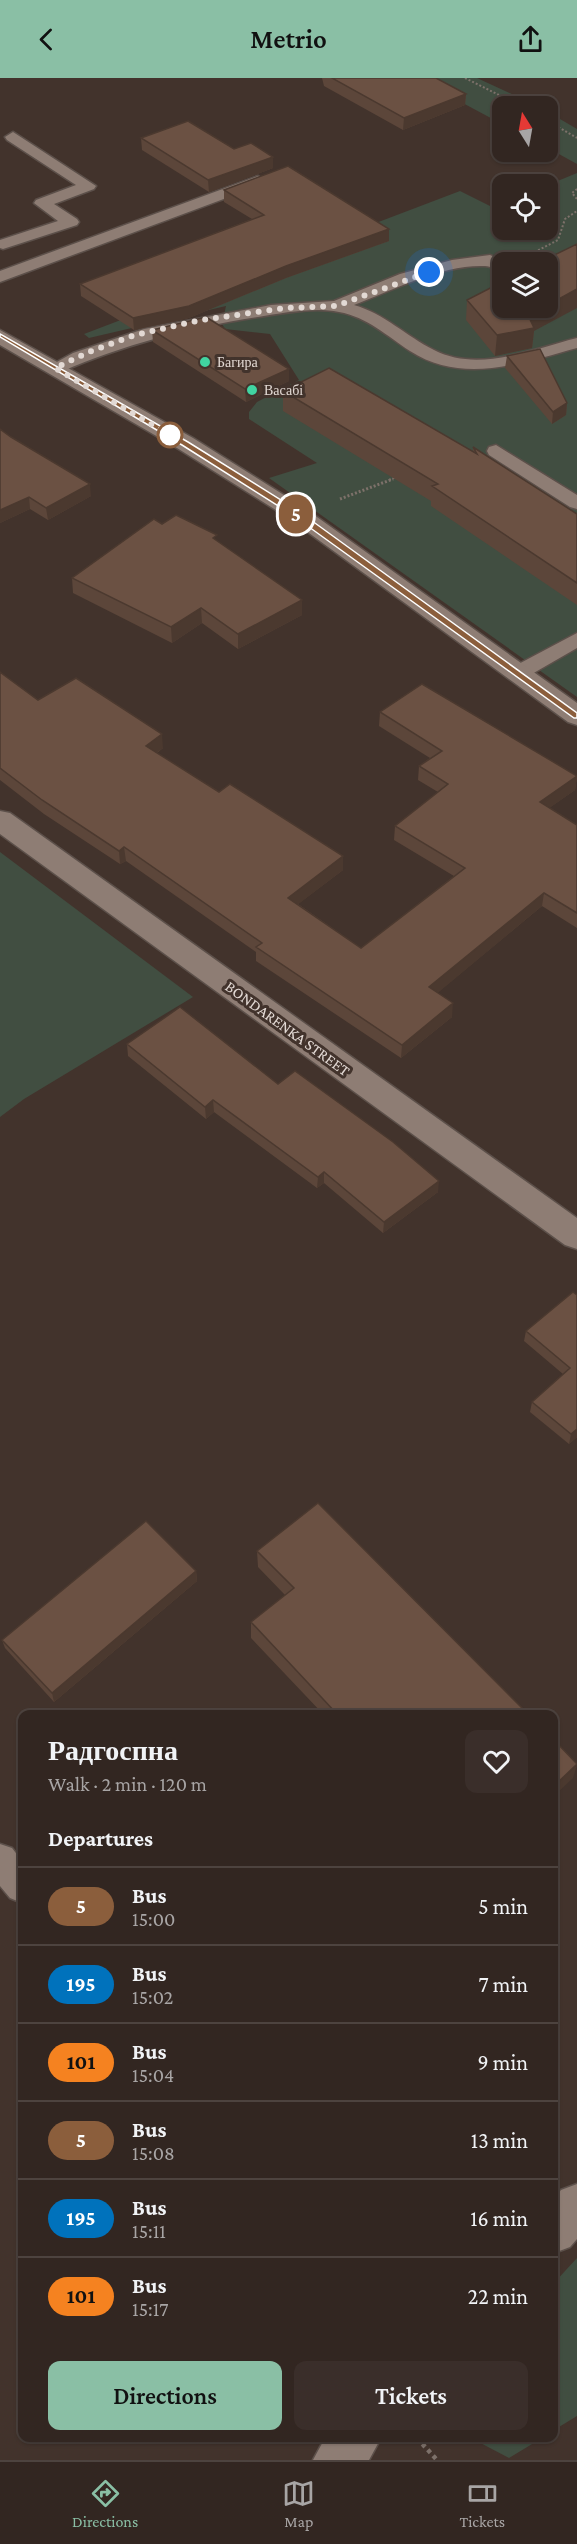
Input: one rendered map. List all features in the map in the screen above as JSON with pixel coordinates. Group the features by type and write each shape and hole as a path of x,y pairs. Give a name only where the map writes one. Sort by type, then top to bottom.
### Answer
{"main road":[{"path":"0,336 185,443 294,512 577,716"},
{"name":"BONDARENKA STREET","path":"0,820 577,1236"},
{"path":"558,2227 577,2206"},
{"path":"337,2460 353,2442"}],"lane":[{"path":"1,243 71,222 42,203 88,186 13,137"},
{"path":"0,277 275,175"},
{"path":"1,243 31,265"},
{"path":"336,306 406,278 452,265 492,263"},
{"path":"55,368 89,352 135,335 179,325 286,308 336,306 378,319 428,354 457,365 495,362 577,343"},
{"path":"496,451 577,503"},
{"path":"518,673 577,639"},
{"path":"0,1860 18,1881"}],"path":[{"path":"465,78 500,96"},
{"path":"558,127 577,138"},
{"path":"577,189 572,193 577,200"},
{"path":"536,252 558,240 560,225 571,212 577,211"},
{"path":"338,499 384,480 406,474"},
{"path":"421,2442 437,2460"}],"green space":[{"path":"416,78 477,78 516,96 492,96 492,119"},
{"path":"558,118 577,129 577,164 558,154"},
{"path":"577,173 577,697 269,478 317,463 249,419 249,412 257,402 299,380 270,334 225,329 222,324 226,306 89,338 84,334 460,191 492,207 492,240 558,240 558,181"},
{"path":"0,852 193,997 24,1099 0,1117"},
{"path":"577,2258 577,2416 558,2428 558,2279"},
{"path":"479,2442 535,2442 509,2458"}],"building":[{"path":"332,78 436,78 466,94 404,118"},
{"path":"188,121 234,149 251,143 273,157 208,180 141,138"},
{"path":"288,166 389,229 286,266 189,306 133,318 80,284 264,215 224,190"},
{"path":"577,244 577,289 558,299 558,253"},
{"path":"492,287 492,318 529,318 534,328 497,335 467,300"},
{"path":"206,317 289,369 245,389 152,330"},
{"path":"540,349 567,403 553,412 507,356"},
{"path":"329,368 477,454 473,447 577,514 577,583 432,486 438,484 283,391"},
{"path":"0,429 90,484 46,508 29,497 0,510"},
{"path":"176,515 217,535 213,538 302,600 238,634 201,608 171,627 72,578 154,519 162,524"},
{"path":"0,672 38,700 76,678 162,734 146,746 219,792 230,784 343,856 288,898 361,948 465,868 395,826 448,784 419,766 442,751 380,712 422,684 577,776 540,802 577,825 577,913 544,893 429,987 453,1003 402,1045 256,947 262,943 124,847 119,851 42,800 0,768"},
{"path":"180,1007 278,1084 295,1071 393,1142 439,1181 384,1222 324,1172 318,1177 213,1100 205,1107 127,1044"},
{"path":"573,1292 577,1295 577,1429 571,1434 532,1402 570,1368 526,1331"},
{"path":"318,1503 524,1710 333,1710 251,1622 294,1588 257,1551"},
{"path":"146,1521 196,1571 52,1693 2,1640"},
{"path":"558,1744 577,1764 558,1782"}],"bus line":[{"name":"5","path":"0,336 185,443 294,512 577,716"}],"place":[{"name":"Багира","path":"205,362"},
{"name":"Васабі","path":"252,390"}],"route":[{"path":"170,435 55,368 89,352 135,335 201,320 286,308 336,306 406,278 429,272"}]}
